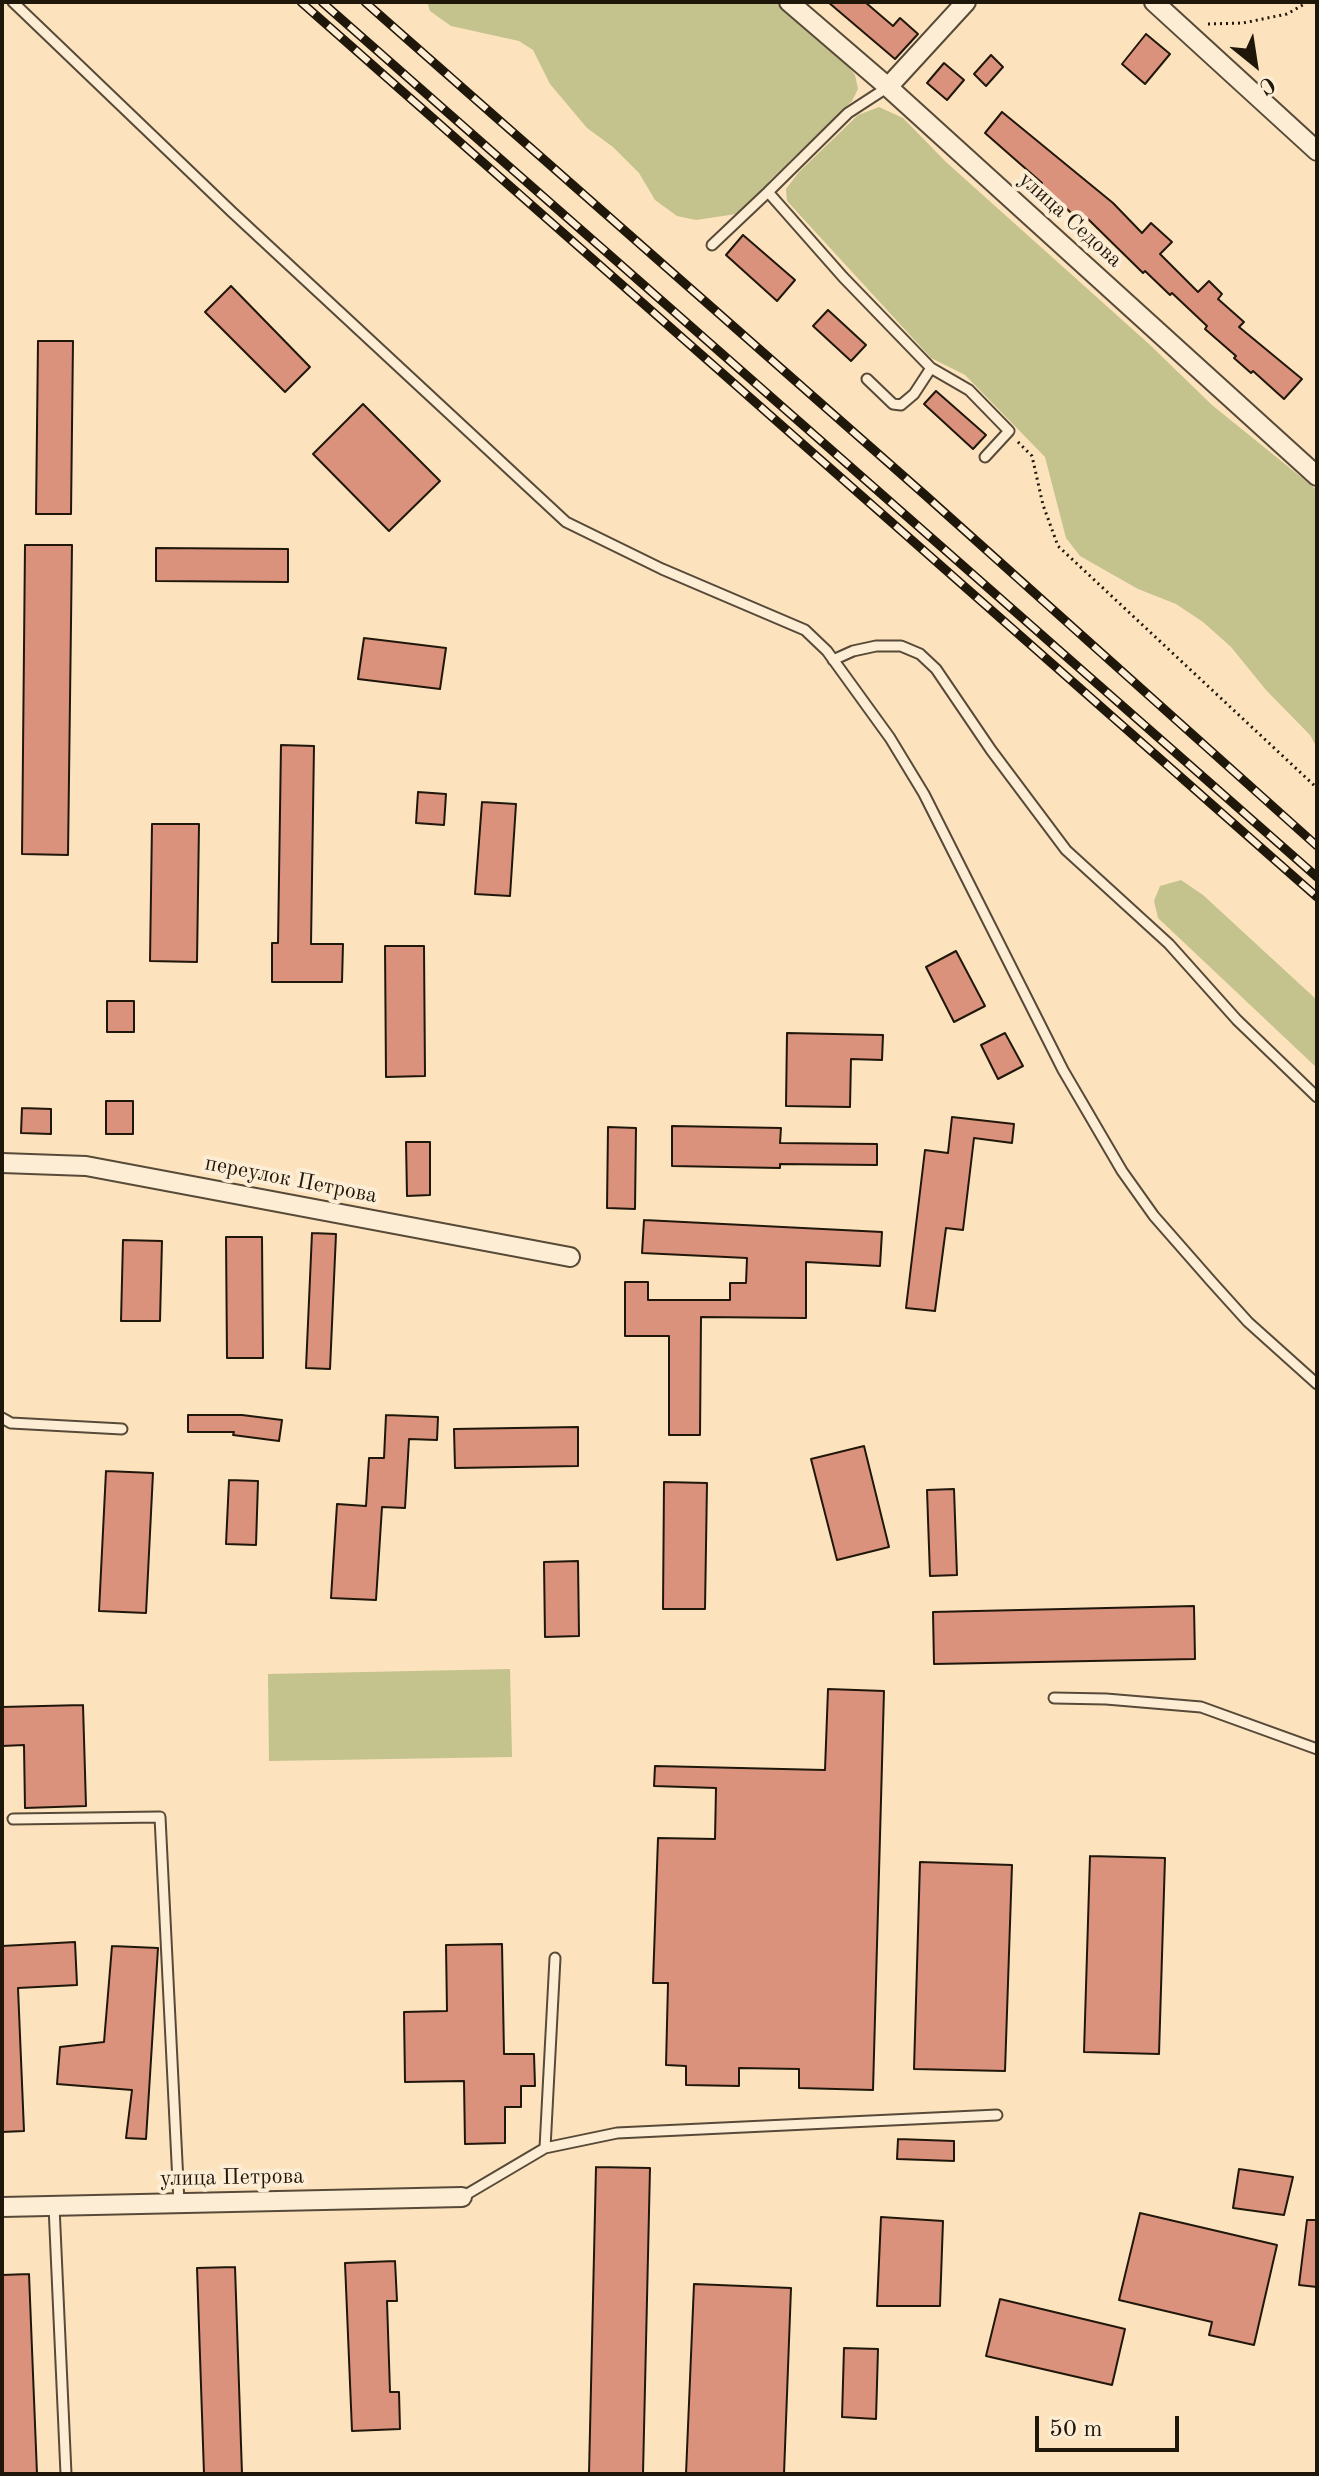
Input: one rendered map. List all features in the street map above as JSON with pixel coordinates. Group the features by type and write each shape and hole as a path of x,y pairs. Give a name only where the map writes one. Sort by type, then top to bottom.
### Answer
{"street":[{"name":"улица Седова","path":"789,2 888,87 1317,476"},
{"path":"888,87 966,2"},
{"path":"1154,2 1317,151"},
{"name":"переулок Петрова","path":"2,1163 86,1166 570,1257"},
{"name":"улица Петрова","path":"2,2207 462,2197"}],"lane":[{"path":"13,2 232,212 566,522 600,541 805,630 833,660 890,738 924,794 1063,1070 1122,1171 1154,1216 1248,1322 1317,1384"},
{"path":"712,245 848,113 888,87"},
{"path":"768,192 843,277 931,368 969,390 1009,431 985,457"},
{"path":"867,379 893,404 901,405 914,394 931,368"},
{"path":"833,660 876,646 901,646 920,654 936,669 991,750 1066,850 1169,944 1237,1020 1317,1097"},
{"path":"2,1418 11,1423 122,1429"},
{"path":"1054,1698 1201,1707 1317,1749"},
{"path":"13,1819 160,1817 179,2203"},
{"path":"545,2148 555,1958"},
{"path":"462,2197 545,2148 617,2133 997,2115"},
{"path":"54,2206 66,2474"}],"path":[{"path":"1182,27 1243,23 1287,14 1308,2"},
{"path":"1009,431 1032,456 1043,505 1058,546 1317,788"}],"shaded area":[{"path":"427,2 775,2 844,61 855,75 858,89 852,101 736,214 696,220 677,216 655,200 639,173 613,147 587,128 550,84 533,50 519,41 451,26 430,11"},
{"path":"879,107 903,118 946,162 1149,344 1212,405 1317,490 1317,748 1310,735 1266,690 1231,647 1203,622 1176,604 1138,589 1080,556 1066,538 1045,457 965,375 931,358 787,201 786,189 799,172 858,115"},
{"path":"1181,880 1203,895 1317,1000 1317,1068 1158,918 1154,901 1160,886"},
{"path":"510,1669 512,1757 269,1761 268,1674"}],"building":[{"path":"828,2 865,2 893,26 900,18 918,34 895,59"},
{"path":"1146,34 1170,54 1145,84 1122,64"},
{"path":"991,55 1003,67 986,86 974,74"},
{"path":"944,63 964,80 947,100 927,83"},
{"path":"1002,112 1113,203 1142,233 1151,223 1172,242 1160,254 1198,292 1209,281 1222,294 1218,299 1244,322 1239,327 1302,379 1284,399 1234,358 1236,356 1205,329 1207,326 1172,293 1170,295 1145,271 1143,273 1088,219 1083,224 985,133"},
{"path":"743,235 795,280 777,301 726,255"},
{"path":"231,286 310,367 285,392 205,312"},
{"path":"828,310 866,345 851,361 813,326"},
{"path":"38,341 73,341 71,514 36,514"},
{"path":"936,391 986,435 973,449 924,404"},
{"path":"363,404 440,481 389,531 313,454"},
{"path":"25,545 72,545 68,855 22,854"},
{"path":"156,548 288,549 288,582 156,581"},
{"path":"364,638 446,648 440,689 358,679"},
{"path":"281,745 314,746 311,944 343,944 342,982 272,982 272,943 278,943"},
{"path":"418,792 446,794 444,825 416,823"},
{"path":"482,802 516,804 510,896 475,894"},
{"path":"152,824 199,824 197,962 150,961"},
{"path":"385,946 424,946 425,1076 386,1077"},
{"path":"956,951 985,1006 954,1022 926,967"},
{"path":"107,1001 134,1001 134,1032 107,1032"},
{"path":"787,1033 883,1035 882,1060 851,1059 850,1107 786,1106"},
{"path":"1005,1033 1023,1066 998,1079 981,1045"},
{"path":"106,1101 133,1101 133,1134 106,1134"},
{"path":"22,1108 51,1109 51,1134 21,1133"},
{"path":"952,1117 1014,1124 1012,1143 974,1138 963,1230 946,1228 935,1311 906,1308 925,1150 948,1153"},
{"path":"672,1126 781,1128 780,1143 877,1144 877,1165 780,1164 780,1168 672,1166"},
{"path":"608,1127 636,1128 635,1209 607,1208"},
{"path":"406,1142 430,1142 430,1195 407,1196"},
{"path":"644,1220 882,1232 880,1266 806,1262 806,1318 701,1317 700,1435 669,1435 669,1336 625,1336 625,1282 648,1282 648,1300 730,1300 730,1283 746,1283 747,1258 642,1253"},
{"path":"312,1233 336,1234 330,1369 306,1368"},
{"path":"226,1237 262,1237 263,1358 227,1358"},
{"path":"123,1240 162,1241 160,1321 121,1321"},
{"path":"188,1415 242,1415 282,1420 279,1441 233,1435 234,1432 188,1432"},
{"path":"386,1415 438,1417 437,1440 409,1439 405,1508 382,1507 376,1600 331,1598 337,1504 366,1506 369,1458 384,1458"},
{"path":"578,1427 578,1466 455,1468 454,1429"},
{"path":"864,1446 889,1547 837,1560 811,1459"},
{"path":"106,1471 153,1473 146,1613 99,1611"},
{"path":"229,1480 258,1481 256,1545 226,1544"},
{"path":"664,1482 707,1483 705,1609 663,1609"},
{"path":"954,1489 957,1575 930,1576 927,1490"},
{"path":"578,1561 579,1636 545,1637 544,1562"},
{"path":"1194,1606 1195,1659 934,1664 933,1612"},
{"path":"828,1689 884,1691 873,2090 799,2088 799,2069 739,2068 739,2086 686,2085 686,2066 666,2065 668,1983 653,1983 658,1838 715,1839 716,1788 654,1786 655,1766 825,1770"},
{"path":"83,1705 86,1806 25,1808 24,1745 2,1746 2,1707"},
{"path":"1090,1856 1165,1858 1159,2054 1084,2052"},
{"path":"920,1862 1012,1865 1005,2071 914,2069"},
{"path":"75,1942 77,1985 18,1988 24,2131 2,2132 2,1946"},
{"path":"502,1944 504,2054 534,2054 535,2086 521,2086 521,2107 505,2107 505,2143 465,2144 464,2081 405,2082 404,2012 447,2011 446,1945"},
{"path":"112,1946 158,1948 146,2139 126,2138 132,2090 57,2084 60,2047 104,2042"},
{"path":"898,2139 954,2141 954,2161 897,2159"},
{"path":"596,2167 650,2168 643,2474 589,2474"},
{"path":"1239,2169 1293,2177 1284,2215 1233,2208"},
{"path":"1140,2213 1277,2245 1254,2345 1209,2335 1212,2322 1119,2300"},
{"path":"881,2217 943,2221 940,2306 877,2306"},
{"path":"1307,2220 1317,2220 1317,2287 1299,2285"},
{"path":"395,2261 397,2301 387,2301 390,2392 399,2392 400,2429 352,2431 345,2263"},
{"path":"235,2267 242,2474 204,2474 197,2268"},
{"path":"29,2274 37,2474 2,2474 2,2275"},
{"path":"694,2284 791,2288 784,2474 686,2474"},
{"path":"1000,2299 1125,2329 1112,2385 986,2356"},
{"path":"844,2348 878,2349 876,2419 842,2417"}],"railway":[{"path":"301,2 1317,897"},
{"path":"322,2 1317,877"},
{"path":"365,2 925,495 1317,846"}]}
